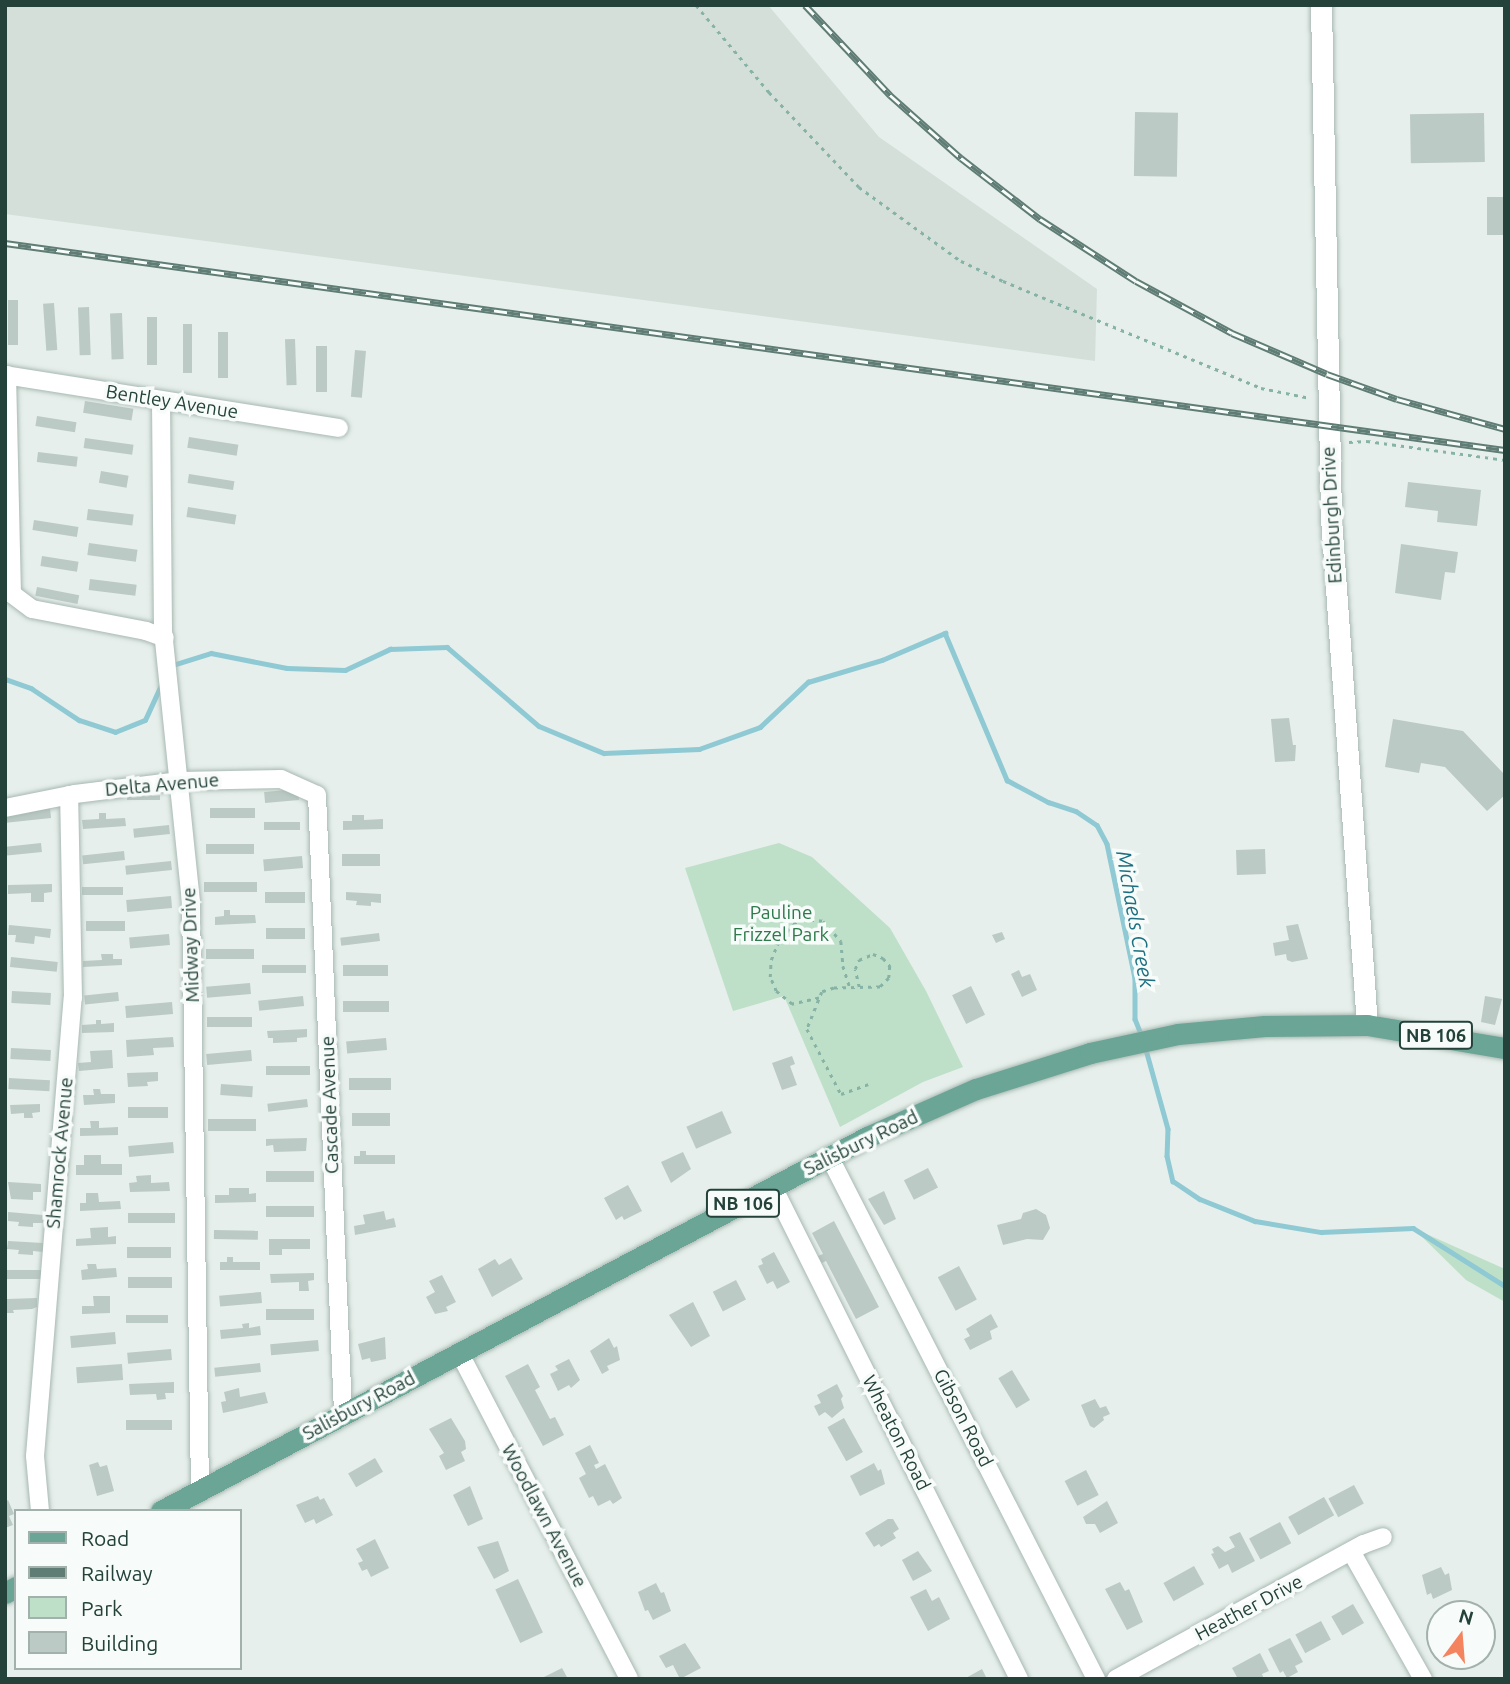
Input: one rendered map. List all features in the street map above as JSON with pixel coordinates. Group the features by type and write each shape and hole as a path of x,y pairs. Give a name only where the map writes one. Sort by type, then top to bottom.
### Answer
{"main road":[{"name":"Salisbury Road","path":"165,1509 867,1137 976,1089 1090,1053 1178,1034 1265,1026 1367,1025 1505,1048"}],"street":[{"name":"Edinburgh Drive","path":"1321,5 1328,449 1367,1025"},
{"name":"Bentley Avenue","path":"6,375 339,428"},
{"path":"6,375 12,594 32,608 146,631 165,638"},
{"name":"Midway Drive","path":"160,401 163,631 191,903 200,1490"},
{"name":"Delta Avenue","path":"5,807 69,795 180,781 281,779 317,795"},
{"name":"Shamrock Avenue","path":"40,1509 35,1456 73,998 69,795"},
{"name":"Cascade Avenue","path":"317,795 343,1414"},
{"name":"Gibson Road","path":"830,1158 1096,1679"},
{"name":"Wheaton Road","path":"773,1187 1020,1679"},
{"name":"Woodlawn Avenue","path":"460,1354 629,1679"},
{"name":"Heather Drive","path":"1116,1679 1383,1537"},
{"path":"1352,1553 1423,1679"}],"path":[{"path":"696,5 769,92 859,187 961,261 1261,388 1327,401"},
{"path":"1328,449 1351,441 1367,441 1505,460"},
{"path":"820,998 792,1004 776,991 771,977 771,960 777,945 793,925 802,919 822,921 842,942 843,966 850,988"},
{"path":"859,987 855,969 859,960 873,954 883,958 890,966 889,978 880,987 834,988 822,992 807,1029 841,1094 869,1084"}],"shaded area":[{"path":"5,5 768,5 879,137 1097,289 1095,361 5,214"}],"green space":[{"name":"Pauline Frizzel Park","path":"779,843 812,857 890,928 926,991 963,1067 923,1082 840,1127 784,996 733,1011 685,868"},
{"path":"1413,1228 1505,1269 1505,1302 1466,1280"}],"building":[{"path":"1135,112 1178,113 1177,177 1134,176"},
{"path":"1484,113 1485,162 1411,163 1410,114"},
{"path":"1487,197 1505,197 1505,235 1487,235"},
{"path":"8,300 18,300 18,345 8,345"},
{"path":"54,303 57,350 46,351 43,304"},
{"path":"78,307 89,307 91,355 80,355"},
{"path":"110,313 122,313 124,359 112,359"},
{"path":"147,317 157,317 157,365 147,365"},
{"path":"183,324 192,324 192,373 183,373"},
{"path":"218,332 228,332 228,378 218,378"},
{"path":"285,339 295,339 297,385 287,385"},
{"path":"316,346 327,346 327,392 316,392"},
{"path":"355,350 366,351 362,398 351,397"},
{"path":"85,401 133,409 132,421 83,413"},
{"path":"37,416 77,422 75,432 35,426"},
{"path":"189,437 238,445 237,456 187,448"},
{"path":"85,438 134,445 132,455 84,448"},
{"path":"38,452 78,457 76,467 37,462"},
{"path":"101,471 129,476 126,488 99,483"},
{"path":"189,474 234,481 233,490 188,483"},
{"path":"1408,482 1481,490 1477,526 1437,522 1438,511 1405,507"},
{"path":"188,507 236,515 235,525 186,517"},
{"path":"88,509 134,515 132,526 87,520"},
{"path":"34,520 78,527 77,537 32,530"},
{"path":"89,543 138,550 136,562 87,555"},
{"path":"1401,544 1458,552 1455,573 1445,572 1441,600 1395,593"},
{"path":"42,556 79,562 77,572 40,566"},
{"path":"90,579 137,585 135,596 89,590"},
{"path":"37,587 79,595 77,604 35,596"},
{"path":"1289,718 1293,745 1296,745 1295,761 1275,762 1271,719"},
{"path":"1393,719 1463,731 1505,775 1505,795 1487,811 1445,767 1421,763 1419,773 1385,767"},
{"path":"298,789 299,800 265,803 264,792"},
{"path":"127,790 160,790 160,800 127,800"},
{"path":"50,808 51,818 6,823 5,813"},
{"path":"210,808 255,808 255,818 210,818"},
{"path":"99,813 106,813 106,819 125,818 126,826 83,829 82,820 99,819"},
{"path":"352,815 364,815 364,820 383,819 383,829 343,830 343,821 352,821"},
{"path":"264,822 300,822 300,830 264,830"},
{"path":"169,825 170,834 134,838 133,829"},
{"path":"41,843 42,852 7,856 6,847"},
{"path":"206,844 254,844 254,854 206,854"},
{"path":"1265,849 1266,874 1237,875 1236,850"},
{"path":"124,851 125,860 83,864 82,855"},
{"path":"342,854 380,854 380,866 342,866"},
{"path":"302,856 303,868 264,871 263,859"},
{"path":"171,861 172,870 126,875 125,866"},
{"path":"204,882 257,882 257,892 204,892"},
{"path":"52,884 52,892 44,893 44,902 31,902 31,893 8,894 8,885"},
{"path":"82,887 123,887 123,895 82,895"},
{"path":"265,892 305,892 305,903 265,903"},
{"path":"346,892 381,894 381,903 371,902 371,906 356,905 357,901 346,900"},
{"path":"171,896 172,908 127,912 126,900"},
{"path":"224,910 230,910 230,915 255,915 256,923 215,925 215,917 224,916"},
{"path":"86,921 125,921 125,931 86,931"},
{"path":"1298,924 1308,959 1292,962 1287,960 1286,954 1275,956 1273,943 1289,940 1286,926"},
{"path":"9,925 51,929 50,938 35,936 34,944 15,942 16,935 8,935"},
{"path":"266,928 305,928 305,939 266,939"},
{"path":"1002,932 1005,939 996,943 992,935"},
{"path":"379,933 380,941 341,946 340,938"},
{"path":"169,934 170,945 130,948 129,937"},
{"path":"206,949 254,949 254,959 206,959"},
{"path":"101,954 113,954 113,959 122,959 122,965 83,967 83,961 102,960"},
{"path":"11,957 58,962 57,972 10,967"},
{"path":"262,965 306,965 306,973 262,973"},
{"path":"343,965 388,965 388,976 343,976"},
{"path":"1019,970 1022,977 1030,974 1037,990 1022,997 1011,974"},
{"path":"250,983 251,994 207,998 206,987"},
{"path":"971,986 985,1015 966,1024 952,995"},
{"path":"12,991 51,993 50,1005 11,1003"},
{"path":"118,992 119,1001 85,1005 84,996"},
{"path":"303,996 304,1006 259,1011 258,1001"},
{"path":"1485,996 1502,999 1495,1025 1481,1022"},
{"path":"343,1001 389,1001 389,1012 343,1012"},
{"path":"172,1002 173,1014 126,1018 125,1006"},
{"path":"207,1017 252,1017 252,1027 207,1027"},
{"path":"96,1020 101,1020 101,1024 114,1023 114,1032 82,1033 82,1025 96,1024"},
{"path":"307,1029 307,1037 297,1038 297,1042 273,1043 273,1038 268,1038 267,1031"},
{"path":"173,1037 174,1047 153,1048 154,1055 127,1057 126,1040"},
{"path":"386,1038 387,1050 347,1053 346,1041"},
{"path":"11,1048 51,1050 50,1061 10,1059"},
{"path":"112,1050 113,1068 79,1071 78,1063 91,1062 90,1051"},
{"path":"251,1050 252,1061 207,1065 206,1054"},
{"path":"792,1056 795,1064 790,1066 797,1085 782,1090 772,1063"},
{"path":"266,1066 310,1066 310,1075 266,1075"},
{"path":"158,1072 158,1081 147,1082 148,1086 128,1087 127,1073"},
{"path":"9,1078 50,1080 49,1091 8,1089"},
{"path":"349,1078 391,1078 391,1090 349,1090"},
{"path":"221,1084 253,1086 252,1097 220,1095"},
{"path":"93,1089 100,1089 101,1094 115,1094 115,1103 84,1105 83,1095 94,1095"},
{"path":"307,1099 308,1107 268,1112 267,1104"},
{"path":"40,1104 40,1112 32,1113 33,1118 24,1118 24,1113 11,1114 10,1105"},
{"path":"128,1107 168,1107 168,1118 128,1118"},
{"path":"722,1111 732,1133 696,1149 686,1127"},
{"path":"352,1113 390,1113 390,1126 352,1126"},
{"path":"208,1119 256,1119 256,1131 208,1131"},
{"path":"90,1121 99,1121 99,1128 118,1127 118,1135 80,1136 80,1128 91,1128"},
{"path":"307,1138 306,1151 274,1152 273,1145 266,1146 266,1139"},
{"path":"173,1142 174,1153 129,1157 128,1146"},
{"path":"360,1151 366,1151 366,1155 395,1155 395,1164 354,1164 354,1156 360,1156"},
{"path":"683,1152 691,1169 671,1183 661,1162"},
{"path":"84,1155 101,1155 101,1164 122,1164 122,1175 76,1175 76,1165 84,1165"},
{"path":"928,1168 938,1188 914,1200 904,1180"},
{"path":"266,1171 314,1171 314,1182 266,1182"},
{"path":"151,1175 151,1183 169,1182 170,1191 130,1192 129,1183 137,1182 136,1176"},
{"path":"8,1182 41,1184 41,1192 33,1192 33,1200 11,1199"},
{"path":"628,1185 642,1211 624,1220 622,1216 616,1220 604,1198"},
{"path":"229,1188 249,1188 249,1194 256,1193 256,1202 215,1203 215,1195 229,1195"},
{"path":"884,1191 896,1219 884,1225 868,1199"},
{"path":"86,1193 98,1193 99,1202 120,1201 121,1209 80,1211 80,1203 86,1203"},
{"path":"266,1206 314,1206 314,1217 266,1217"},
{"path":"1036,1209 1046,1215 1050,1228 1043,1240 1027,1239 1003,1245 997,1225 1021,1219 1023,1213"},
{"path":"384,1211 386,1220 394,1218 396,1227 355,1235 354,1226 365,1224 363,1215"},
{"path":"8,1212 43,1215 43,1223 33,1223 33,1227 18,1226 19,1222 8,1221"},
{"path":"128,1213 175,1213 175,1223 128,1223"},
{"path":"834,1221 879,1307 856,1319 826,1261 822,1263 818,1256 823,1254 812,1233"},
{"path":"108,1227 108,1237 116,1236 116,1244 76,1246 76,1239 91,1238 90,1228"},
{"path":"214,1230 258,1231 258,1240 214,1239"},
{"path":"269,1239 310,1239 310,1249 282,1249 282,1255 269,1255"},
{"path":"8,1241 43,1243 43,1252 33,1251 33,1255 18,1254 19,1250 7,1249"},
{"path":"127,1247 171,1247 171,1258 127,1258"},
{"path":"774,1252 790,1282 777,1289 773,1281 767,1284 758,1266 763,1264 761,1259"},
{"path":"227,1257 233,1257 233,1262 260,1262 260,1270 220,1270 220,1262 227,1262"},
{"path":"511,1258 523,1279 492,1297 478,1269 495,1259 499,1265"},
{"path":"87,1264 96,1264 97,1269 116,1268 117,1277 82,1280 81,1270 88,1269"},
{"path":"959,1266 977,1300 956,1311 938,1277"},
{"path":"7,1270 42,1270 42,1279 7,1279"},
{"path":"314,1273 314,1280 308,1281 309,1291 299,1291 299,1282 271,1283 270,1274"},
{"path":"442,1275 456,1302 446,1307 448,1311 435,1314 426,1297 435,1292 429,1281"},
{"path":"128,1277 172,1277 172,1288 128,1288"},
{"path":"736,1280 746,1300 723,1311 713,1292"},
{"path":"261,1292 262,1303 220,1307 219,1296"},
{"path":"93,1296 110,1296 110,1313 82,1314 82,1306 94,1306"},
{"path":"37,1298 37,1307 7,1313 7,1299"},
{"path":"693,1302 710,1336 691,1347 669,1315"},
{"path":"266,1309 314,1309 314,1320 266,1320"},
{"path":"991,1314 998,1327 990,1331 992,1339 970,1350 964,1339 970,1336 966,1329"},
{"path":"126,1315 168,1315 168,1323 126,1323"},
{"path":"249,1323 249,1328 260,1326 261,1335 221,1339 220,1330 243,1328 242,1324"},
{"path":"115,1332 116,1344 71,1348 70,1336"},
{"path":"385,1337 386,1359 371,1362 370,1358 362,1360 358,1344"},
{"path":"609,1338 614,1348 617,1346 620,1360 607,1366 609,1370 602,1374 590,1351"},
{"path":"318,1340 319,1351 271,1355 270,1344"},
{"path":"171,1349 172,1360 128,1364 127,1353"},
{"path":"569,1359 580,1380 571,1388 569,1385 558,1391 550,1374 558,1370 555,1366"},
{"path":"260,1363 261,1372 215,1377 214,1368"},
{"path":"122,1364 123,1380 77,1383 76,1367"},
{"path":"528,1364 540,1387 535,1390 550,1419 555,1417 564,1435 543,1446 505,1376"},
{"path":"1012,1370 1030,1400 1016,1408 998,1378"},
{"path":"174,1382 174,1393 165,1393 166,1399 157,1400 156,1394 130,1395 129,1384"},
{"path":"837,1384 843,1396 841,1399 844,1408 832,1418 825,1412 819,1416 814,1406 821,1403 817,1395"},
{"path":"239,1388 240,1397 265,1392 268,1403 223,1413 221,1402 226,1401 224,1392"},
{"path":"1095,1399 1100,1408 1106,1406 1110,1414 1103,1417 1104,1420 1094,1428 1090,1426 1081,1405"},
{"path":"451,1418 465,1441 466,1449 461,1452 465,1461 446,1470 439,1456 444,1453 429,1429"},
{"path":"844,1418 863,1452 846,1461 827,1427"},
{"path":"126,1420 172,1420 172,1430 126,1430"},
{"path":"590,1445 599,1463 594,1465 596,1469 605,1464 622,1498 613,1504 610,1500 598,1506 593,1496 589,1498 579,1478 586,1474 575,1453"},
{"path":"375,1458 383,1472 356,1487 348,1474"},
{"path":"98,1462 100,1467 107,1465 114,1491 97,1496 89,1465"},
{"path":"874,1463 878,1471 881,1469 885,1484 860,1496 850,1476"},
{"path":"1086,1470 1099,1495 1077,1506 1065,1481"},
{"path":"1354,1485 1364,1504 1338,1517 1328,1499"},
{"path":"470,1486 483,1519 468,1526 453,1495"},
{"path":"318,1496 320,1500 324,1498 333,1515 316,1524 314,1519 305,1523 296,1505"},
{"path":"1324,1497 1334,1515 1298,1535 1288,1517"},
{"path":"8,1500 14,1514 9,1516 13,1525 5,1528 5,1502"},
{"path":"1107,1501 1118,1523 1100,1533 1095,1524 1086,1524 1083,1517"},
{"path":"888,1519 893,1519 899,1529 893,1533 896,1538 881,1547 879,1544 874,1547 865,1533"},
{"path":"1280,1522 1291,1543 1260,1560 1249,1538"},
{"path":"1240,1532 1255,1561 1232,1573 1228,1564 1219,1569 1211,1554 1214,1553 1212,1549 1218,1546 1225,1552 1235,1547 1229,1537"},
{"path":"375,1539 389,1568 371,1577 367,1569 362,1571 358,1563 363,1561 356,1549"},
{"path":"498,1541 509,1571 494,1579 477,1547"},
{"path":"918,1551 932,1571 913,1581 902,1560"},
{"path":"1194,1566 1204,1584 1174,1601 1163,1583"},
{"path":"1441,1567 1445,1575 1449,1573 1452,1590 1433,1599 1431,1593 1427,1595 1422,1575"},
{"path":"518,1579 543,1632 520,1643 495,1590"},
{"path":"1120,1582 1125,1591 1129,1589 1143,1622 1127,1630 1105,1589"},
{"path":"656,1583 661,1593 664,1592 671,1611 653,1620 648,1610 645,1611 638,1592"},
{"path":"926,1589 932,1601 939,1597 950,1619 928,1631 910,1597"},
{"path":"1353,1604 1364,1623 1342,1636 1331,1616"},
{"path":"1321,1621 1331,1640 1305,1653 1295,1635"},
{"path":"1290,1638 1303,1662 1295,1666 1298,1672 1287,1678 1283,1671 1280,1673 1268,1649"},
{"path":"685,1643 701,1668 680,1679 673,1665 666,1668 659,1656"},
{"path":"1260,1653 1269,1671 1262,1674 1264,1679 1238,1679 1232,1668"},
{"path":"562,1668 568,1679 540,1679"},
{"path":"982,1669 987,1679 964,1679"}],"waterway":[{"name":"Michaels Creek","path":"170,666 211,653 287,668 345,670 390,649 447,647 539,726 604,753 699,749 760,727 808,682 882,660 945,633 1007,780 1048,802 1076,811 1097,825 1107,844 1135,978 1135,1019 1141,1034"},
{"name":"Michaels Creek","path":"5,679 31,688 79,720 115,732 145,720 162,683"},
{"name":"Michaels Creek","path":"1145,1046 1168,1129 1167,1156 1173,1181 1200,1199 1255,1221 1321,1232 1413,1228 1505,1286"}],"railway":[{"path":"805,5 890,95 961,158 1040,219 1136,281 1232,333 1327,374 1397,399 1505,429"},
{"path":"5,243 1505,450"}]}
